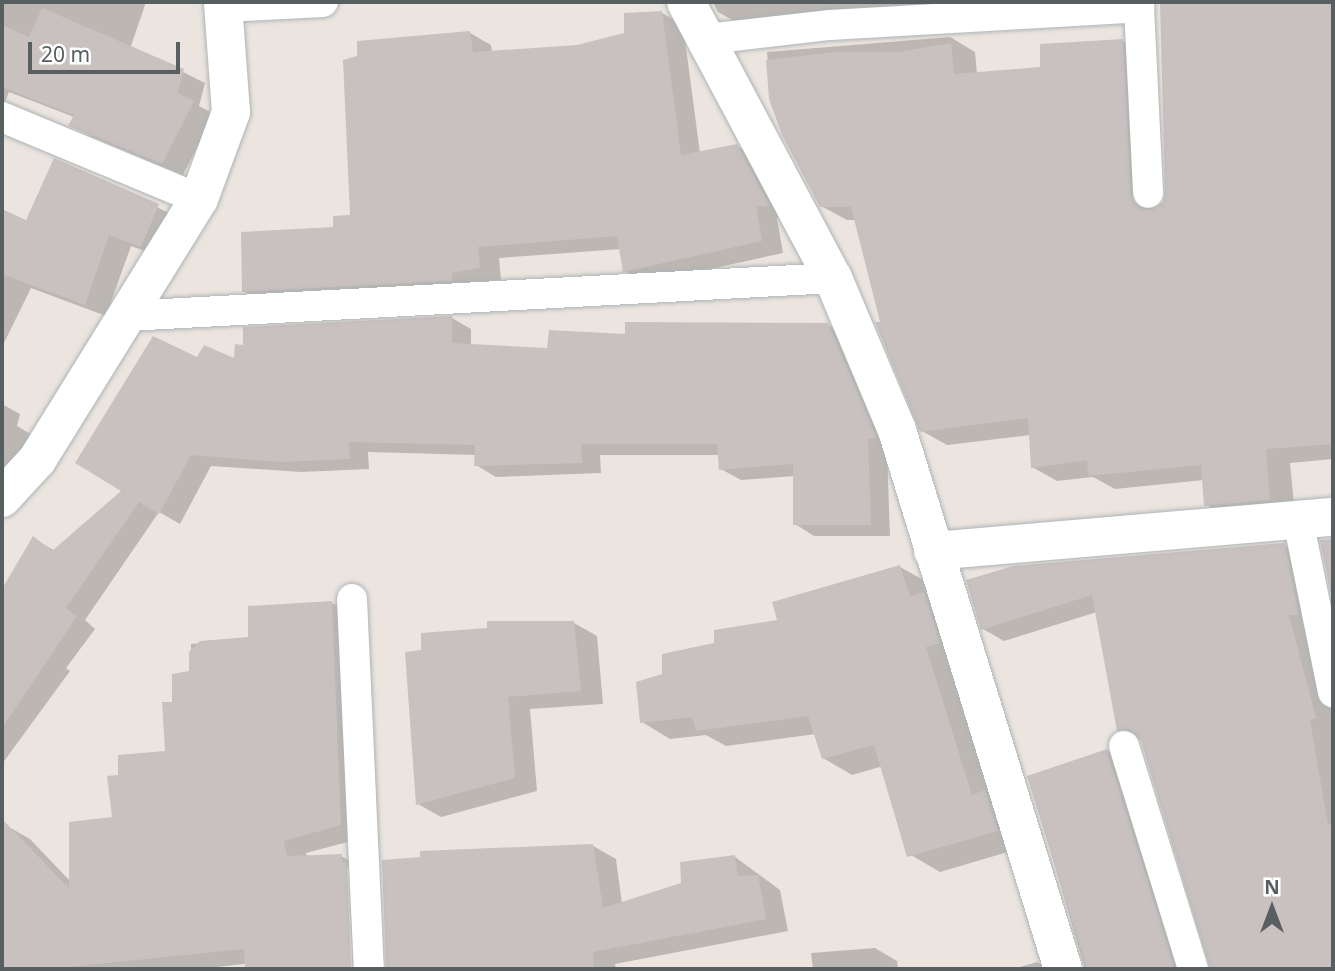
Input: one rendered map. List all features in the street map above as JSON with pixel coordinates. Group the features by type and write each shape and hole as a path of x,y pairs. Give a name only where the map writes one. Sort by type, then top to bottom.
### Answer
{"street":[{"path":"686,2 833,278 897,430 1063,969"},
{"path":"2,498 37,460 199,198 231,112 223,5"},
{"path":"933,551 1316,519"}],"lane":[{"path":"223,5 323,2"},
{"path":"707,39 830,25 1139,5 1148,193"},
{"path":"2,117 199,198"},
{"path":"127,316 833,278"},
{"path":"1316,519 1333,692"},
{"path":"352,598 369,969"},
{"path":"1124,746 1193,969"}],"building":[{"path":"1160,2 1333,2 1333,444 1266,449 1270,500 1204,506 1201,465 1088,476 1087,460 1031,468 1028,418 920,432 875,322 880,322 851,207 820,207 782,135 769,99 766,60 835,52 898,52 951,43 954,74 1040,67 1040,44 1123,39 1131,194 1139,208 1150,210 1163,202 1165,192"},
{"path":"42,8 184,69 178,93 194,101 162,164 68,126 74,115 2,87 2,25 29,37"},
{"path":"662,11 681,155 737,144 770,206 756,206 762,241 623,272 617,236 478,247 480,268 452,273 452,281 242,292 241,232 333,227 333,216 350,215 343,60 357,56 357,41 470,31 473,52 577,45 624,33 624,13"},
{"path":"54,158 159,204 141,247 109,235 85,305 2,274 2,209 26,220"},
{"path":"452,316 452,343 547,348 549,330 625,334 625,322 828,323 877,438 868,439 871,525 793,525 793,464 719,470 717,444 581,444 582,463 474,466 475,445 349,442 350,459 280,462 191,455 159,514 139,502 66,608 77,616 2,728 2,589 33,536 52,551 121,491 75,463 153,336 197,357 204,345 234,358 235,344 243,345 243,327"},
{"path":"1333,539 1333,605 1320,540"},
{"path":"1285,543 1299,615 1289,615 1316,718 1310,720 1328,825 1333,823 1333,969 1210,969 1141,741 1129,729 1117,731 1092,595 981,630 966,580 1013,566"},
{"path":"900,565 910,596 924,592 940,643 926,647 972,795 985,790 998,831 907,857 874,745 822,759 808,716 696,731 692,717 640,723 636,682 662,674 662,654 714,643 714,630 777,620 772,602"},
{"path":"332,601 341,825 284,841 287,856 342,854 342,862 347,862 351,969 245,969 244,949 48,969 2,969 2,819 69,888 69,822 112,817 107,776 118,775 118,755 165,751 162,702 172,702 172,674 189,671 189,652 200,641 248,637 248,606"},
{"path":"487,621 574,621 581,691 508,697 515,778 416,805 405,652 421,650 421,633 487,628"},
{"path":"1107,749 1175,969 1087,969 1027,776"},
{"path":"593,844 603,908 681,883 680,862 735,855 738,876 758,875 766,919 593,952 594,969 386,969 382,860 420,857 420,851"}]}
